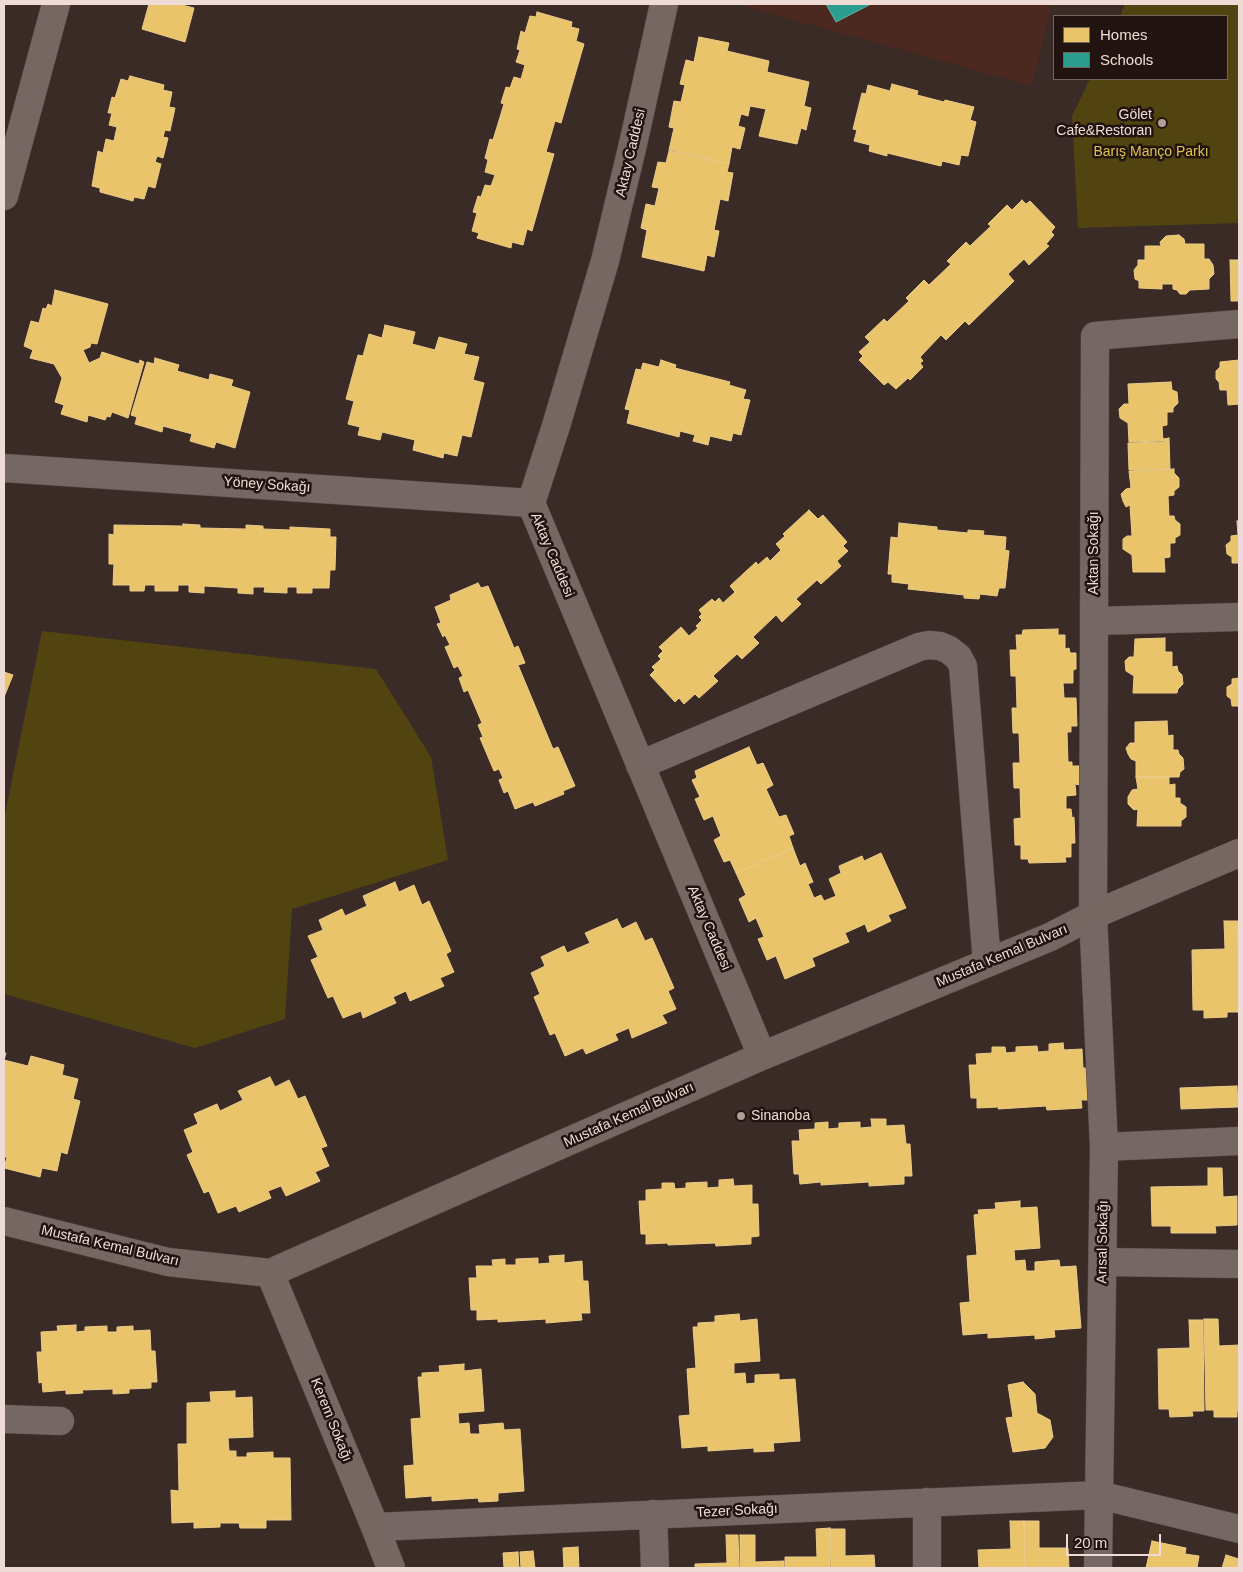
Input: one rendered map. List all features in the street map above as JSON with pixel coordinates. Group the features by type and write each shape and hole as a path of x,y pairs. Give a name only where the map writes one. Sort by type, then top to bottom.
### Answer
{"main road":[{"path":"4,196 56,4"},
{"name":"Aktay Caddesi","path":"664,4 605,261 531,503 762,1056"},
{"name":"Mustafa Kemal Bulvarı","path":"4,1221 168,1262 270,1273 762,1056 1050,938 1092,915 1239,853"},
{"name":"Kerem Sokağı","path":"270,1273 391,1568"}],"street":[{"name":"Aktan Sokağı","path":"1092,915 1095,336 1239,324"},
{"name":"Yöney Sokağı","path":"4,468 531,503"},
{"path":"1094,621 1239,616"},
{"path":"640,765 919,647 929,645 940,646 949,650 958,657 963,666 987,963"},
{"name":"Arısal Sokağı","path":"1092,915 1104,1147 1098,1568"},
{"path":"1104,1147 1239,1141"},
{"path":"1103,1262 1239,1264"},
{"path":"4,1419 60,1421"},
{"name":"Tezer Sokağı","path":"375,1527 1100,1495 1239,1529"},
{"path":"926,1568 927,1502"},
{"path":"653,1514 655,1568"}],"shaded area":[{"path":"736,4 1052,4 1032,86"}],"green space":[{"name":"Barış Manço Parkı","path":"1125,4 1239,4 1239,223 1078,228 1072,116 1090,80 1228,80 1228,15 1120,15"},
{"path":"42,631 376,669 431,757 448,860 292,909 285,1019 195,1048 4,994 4,819"}],"building: Homes":[{"path":"149,4 178,4 194,8 185,42 142,29"},
{"path":"537,12 572,22 571,27 579,29 576,41 584,44 561,123 555,121 546,152 554,154 532,231 527,229 523,245 512,242 511,248 477,238 479,233 472,231 477,213 473,212 478,196 481,197 485,185 491,186 495,175 485,172 488,160 485,158 490,139 493,140 504,104 501,103 506,87 510,88 514,77 521,79 525,65 516,62 520,50 517,49 521,31 525,33 530,16 536,17"},
{"path":"699,37 729,43 727,51 769,61 767,72 809,82 804,106 811,108 806,130 801,128 797,144 759,136 766,109 750,106 748,116 741,114 738,126 745,128 740,149 732,147 729,164 669,150 674,128 669,127 674,101 681,102 685,85 680,84 686,60 694,62"},
{"path":"130,76 164,85 163,90 172,92 169,107 175,108 170,131 165,130 163,137 168,138 163,158 157,156 155,162 161,164 155,188 148,186 144,199 134,197 133,201 100,192 100,188 92,186 98,151 103,153 106,139 114,141 117,127 109,125 112,113 108,113 112,97 115,98 121,79 128,81"},
{"path":"892,84 918,91 917,95 974,107 970,120 976,122 968,156 961,155 959,165 942,161 941,166 887,153 887,156 869,151 870,145 854,141 857,130 853,129 862,93 866,94 868,85 890,91"},
{"path":"669,151 729,164 727,172 733,173 728,201 720,199 714,230 719,231 714,257 707,255 704,271 642,257 647,230 641,228 646,204 655,206 659,188 652,187 658,162 666,163"},
{"path":"1022,200 1026,204 1030,201 1055,227 1051,232 1054,235 1046,244 1049,246 1029,265 1024,259 1008,274 1014,281 969,325 965,321 946,340 941,335 920,357 923,361 920,363 923,367 910,380 908,378 896,389 888,382 884,385 859,360 863,356 859,352 870,342 865,337 884,319 887,322 909,301 906,298 924,280 929,285 951,264 947,261 966,242 970,246 991,226 988,224 1007,205 1012,210"},
{"path":"1179,235 1184,239 1185,244 1204,244 1204,259 1209,259 1213,265 1214,274 1209,279 1209,289 1190,290 1186,294 1180,294 1177,290 1173,289 1173,284 1162,284 1162,289 1139,288 1139,281 1135,279 1134,270 1138,265 1138,260 1145,260 1145,246 1161,246 1160,242 1166,236"},
{"path":"1230,260 1239,260 1239,301 1231,301"},
{"path":"55,290 108,304 97,344 91,343 90,347 83,350 89,363 100,358 102,352 139,364 140,360 144,362 128,418 112,412 110,417 107,416 105,420 88,415 87,422 61,414 64,405 55,402 62,378 54,364 30,358 33,350 24,346 31,321 39,323 43,308 46,309 48,304 52,306"},
{"path":"385,325 415,332 412,344 435,350 439,337 467,344 464,354 479,357 473,380 484,383 471,437 462,435 457,456 444,453 443,458 413,450 415,440 382,432 380,440 358,435 360,427 348,424 354,401 346,399 358,355 363,356 369,334 382,338"},
{"path":"155,358 179,365 177,371 209,380 210,374 233,380 231,386 250,392 235,448 216,442 214,448 190,441 192,434 163,426 162,432 135,424 137,417 131,415 147,362 154,364"},
{"path":"661,360 676,365 675,368 730,382 729,385 746,390 743,399 750,400 741,435 733,433 731,441 710,436 708,445 693,441 695,435 680,431 679,437 627,423 630,410 625,409 636,369 641,370 643,363 659,367"},
{"path":"1239,360 1239,404 1228,405 1227,390 1220,390 1219,382 1216,379 1216,371 1220,367 1220,362"},
{"path":"1171,382 1172,390 1177,392 1178,403 1173,408 1173,412 1167,412 1167,425 1162,426 1163,441 1129,442 1128,423 1120,418 1119,409 1124,404 1129,404 1128,384"},
{"path":"1169,438 1170,469 1129,470 1128,443 1164,442 1163,439"},
{"path":"1174,469 1174,473 1179,478 1179,487 1174,491 1174,495 1168,496 1169,516 1174,516 1175,520 1180,524 1180,535 1175,538 1175,543 1170,543 1170,557 1164,558 1165,572 1133,572 1132,555 1123,549 1123,539 1127,536 1132,536 1130,505 1126,507 1121,494 1126,489 1131,488 1129,471"},
{"path":"809,510 818,519 823,515 847,542 843,546 848,551 837,561 841,566 821,584 817,580 796,599 801,604 782,622 776,615 753,637 759,643 742,659 737,654 713,676 718,681 699,698 695,694 684,704 679,698 675,702 650,675 655,670 652,667 661,659 658,656 663,651 659,647 681,627 689,636 698,628 696,626 702,620 699,617 702,614 699,610 712,599 715,602 719,598 723,603 735,592 730,586 756,562 758,565 767,557 770,561 781,550 776,544 785,536 783,534"},
{"path":"1237,521 1239,521 1239,563 1232,563 1232,557 1227,554 1226,545 1231,541 1231,536 1238,535"},
{"path":"899,523 968,533 968,530 984,531 983,535 1006,537 1005,550 1009,551 1005,588 999,588 997,596 980,594 979,599 964,598 964,595 908,589 909,584 892,582 892,574 888,574 891,537 898,538"},
{"path":"183,524 200,525 200,528 246,529 246,525 263,526 263,529 290,530 290,527 330,529 330,537 336,537 335,570 330,570 329,588 312,588 312,593 297,593 297,587 287,587 287,593 264,592 265,587 253,587 253,594 238,593 238,588 204,586 204,593 189,592 189,585 178,585 178,591 155,591 155,585 145,585 144,591 130,591 130,585 113,585 114,564 109,564 109,534 114,535 114,525 183,526"},
{"path":"478,583 481,588 488,586 514,648 518,646 525,663 518,665 553,749 558,747 575,786 563,791 564,794 535,806 533,802 515,809 508,791 504,793 499,780 503,778 499,769 494,771 480,738 483,737 478,725 482,723 468,690 464,692 459,678 463,676 458,666 454,668 445,647 450,645 445,635 443,637 437,624 441,623 435,607 451,600 450,595"},
{"path":"1058,629 1058,635 1065,635 1065,649 1069,648 1070,653 1076,653 1076,669 1073,670 1073,683 1063,683 1064,698 1076,698 1077,726 1071,726 1071,732 1067,732 1068,762 1072,762 1072,766 1079,766 1080,785 1075,784 1076,795 1066,796 1066,809 1071,809 1072,818 1074,817 1075,843 1071,843 1071,857 1065,857 1066,862 1029,863 1028,859 1021,859 1021,845 1015,845 1014,819 1021,818 1020,788 1014,788 1013,763 1020,763 1019,733 1013,733 1012,708 1017,708 1016,676 1011,676 1010,650 1017,650 1016,635 1022,635 1023,630"},
{"path":"1165,638 1165,652 1172,652 1172,667 1177,666 1178,671 1182,675 1183,684 1177,693 1133,693 1134,676 1126,671 1125,661 1129,657 1134,657 1135,639"},
{"path":"4,672 13,675 4,697"},
{"path":"1239,678 1239,706 1232,706 1231,699 1227,696 1227,687 1232,684 1232,679"},
{"path":"1167,721 1168,736 1173,735 1173,750 1178,750 1183,758 1184,769 1180,772 1179,777 1136,777 1136,761 1131,759 1126,748 1130,743 1135,743 1135,722"},
{"path":"749,747 757,765 763,763 773,785 766,789 779,817 786,815 794,834 789,836 793,848 736,873 730,860 724,862 714,840 721,836 713,816 704,820 695,799 700,797 692,780 697,778 695,771"},
{"path":"1136,777 1169,777 1169,785 1175,784 1175,798 1180,798 1180,803 1186,807 1186,817 1181,821 1181,826 1137,826 1138,809 1134,810 1128,804 1128,797 1132,790 1138,789"},
{"path":"793,848 800,866 805,863 813,882 808,884 814,898 821,895 824,901 836,896 829,879 841,873 839,866 862,856 864,861 881,853 906,908 888,915 891,921 868,932 865,924 845,933 849,942 812,958 815,966 785,979 776,956 767,960 758,939 764,937 756,918 749,922 739,899 746,895 736,873"},
{"path":"395,882 399,892 414,885 422,905 429,901 451,951 446,954 454,972 440,978 444,986 410,1001 406,991 393,997 396,1003 363,1018 361,1011 343,1018 333,996 328,998 311,960 318,957 308,936 323,930 319,920 342,909 345,916 367,906 363,896"},
{"path":"617,919 622,929 636,922 645,941 652,938 674,988 668,991 676,1009 662,1015 667,1023 632,1038 629,1028 615,1034 618,1040 586,1054 583,1048 565,1056 555,1033 550,1035 534,997 540,994 531,973 545,966 541,957 564,946 567,953 590,943 585,933"},
{"path":"1224,921 1238,921 1239,1012 1227,1012 1227,1017 1204,1018 1204,1010 1193,1010 1192,950 1225,949"},
{"path":"1063,1043 1064,1050 1082,1049 1083,1068 1088,1068 1090,1100 1081,1100 1082,1108 1047,1110 1046,1106 998,1109 999,1107 977,1108 977,1098 971,1098 969,1065 977,1065 976,1054 992,1053 992,1047 1005,1047 1006,1053 1016,1052 1016,1047 1037,1046 1038,1052 1049,1051 1049,1044"},
{"path":"31,1056 64,1065 62,1075 78,1079 73,1099 80,1101 67,1154 61,1152 57,1171 42,1168 40,1177 4,1168 7,1157 4,1157 4,1060 28,1066"},
{"path":"270,1077 275,1087 289,1080 298,1099 305,1096 327,1146 321,1148 329,1166 315,1172 320,1181 286,1196 281,1186 268,1191 271,1198 239,1212 236,1206 218,1213 209,1191 204,1193 187,1155 193,1152 184,1130 198,1124 194,1114 217,1104 220,1111 243,1100 238,1091"},
{"path":"1237,1086 1238,1107 1181,1109 1180,1088"},
{"path":"871,1119 886,1119 886,1126 904,1125 906,1144 910,1144 912,1176 904,1176 904,1184 869,1186 869,1182 821,1185 821,1182 800,1184 799,1174 794,1174 792,1141 800,1141 799,1130 815,1129 815,1123 828,1122 828,1129 839,1128 839,1123 860,1122 860,1128 872,1127"},
{"path":"1208,1168 1222,1168 1223,1197 1237,1196 1237,1225 1215,1226 1216,1233 1171,1233 1171,1226 1152,1226 1151,1187 1208,1186"},
{"path":"733,1179 734,1186 752,1185 752,1204 758,1204 759,1236 751,1237 751,1244 716,1246 715,1243 646,1244 646,1234 641,1234 639,1201 646,1201 646,1190 662,1189 662,1183 674,1183 675,1189 686,1188 686,1183 707,1182 707,1188 719,1187 719,1180"},
{"path":"1020,1201 1020,1208 1037,1207 1040,1248 1014,1250 1015,1261 1025,1260 1026,1271 1035,1271 1035,1262 1059,1260 1060,1267 1076,1266 1081,1328 1054,1330 1055,1337 1035,1339 1035,1335 988,1338 988,1333 963,1335 960,1303 970,1302 967,1256 977,1255 974,1215 979,1214 978,1210 996,1209 995,1203"},
{"path":"564,1255 564,1263 582,1261 583,1281 588,1281 590,1313 581,1313 582,1320 546,1323 546,1319 498,1322 498,1319 477,1320 477,1310 471,1310 469,1278 477,1278 476,1266 493,1266 492,1260 505,1259 505,1265 516,1265 516,1259 538,1258 538,1264 550,1263 549,1256"},
{"path":"739,1314 740,1321 757,1319 760,1361 734,1363 734,1374 745,1373 746,1384 755,1383 755,1375 779,1374 779,1380 795,1379 800,1441 773,1443 774,1451 754,1452 754,1448 708,1451 708,1446 682,1448 679,1416 690,1415 687,1369 696,1368 693,1327 698,1327 698,1323 715,1322 715,1316"},
{"path":"1204,1319 1218,1319 1219,1346 1239,1345 1239,1411 1237,1411 1237,1417 1214,1417 1214,1410 1206,1410"},
{"path":"1189,1320 1203,1320 1204,1411 1192,1411 1193,1416 1170,1417 1169,1409 1159,1409 1158,1349 1190,1348"},
{"path":"76,1325 76,1332 85,1331 85,1327 107,1326 107,1332 117,1332 117,1327 133,1326 133,1331 150,1330 151,1351 155,1351 157,1382 151,1382 151,1388 129,1389 129,1393 113,1394 113,1389 82,1390 83,1393 66,1394 66,1390 43,1392 42,1382 39,1383 37,1352 42,1352 41,1332 58,1331 57,1326"},
{"path":"464,1364 464,1371 481,1369 484,1411 458,1413 459,1424 469,1423 470,1434 480,1434 479,1425 503,1423 504,1430 520,1429 524,1491 498,1493 498,1501 479,1502 478,1498 432,1501 432,1496 406,1498 404,1466 414,1465 411,1419 421,1418 418,1377 422,1377 422,1373 440,1372 439,1366"},
{"path":"1023,1382 1035,1394 1037,1413 1050,1420 1053,1437 1045,1448 1013,1452 1006,1418 1013,1417 1008,1385"},
{"path":"235,1391 235,1398 252,1397 253,1437 228,1438 229,1451 236,1451 236,1457 247,1457 247,1453 273,1452 273,1458 290,1458 291,1520 266,1520 266,1528 240,1528 239,1523 220,1523 220,1527 194,1528 194,1522 172,1523 171,1490 179,1491 178,1444 187,1444 187,1403 211,1402 210,1392"},
{"path":"1010,1521 1024,1521 1025,1568 979,1568 978,1550 1011,1549"},
{"path":"1024,1521 1039,1521 1039,1548 1068,1548 1069,1568 1025,1568"},
{"path":"830,1528 830,1568 785,1568 785,1557 817,1557 816,1529"},
{"path":"830,1529 845,1529 845,1556 874,1555 875,1568 831,1568"},
{"path":"726,1535 738,1535 739,1568 695,1568 695,1564 727,1563"},
{"path":"740,1535 755,1535 755,1562 784,1561 784,1568 740,1568"},
{"path":"1152,1541 1186,1548 1185,1554 1199,1556 1197,1568 1146,1568"},
{"path":"578,1547 579,1568 564,1568 563,1548"},
{"path":"533,1551 535,1568 521,1568 520,1552"},
{"path":"518,1552 519,1568 504,1568 503,1553"},
{"path":"1226,1555 1239,1559 1239,1568 1222,1568"}],"building: Schools":[{"path":"826,4 871,4 836,22"}],"place":[{"name":"Gölet Cafe&Restoran","path":"1162,123"},
{"name":"Sinanoba","path":"741,1116"}]}
